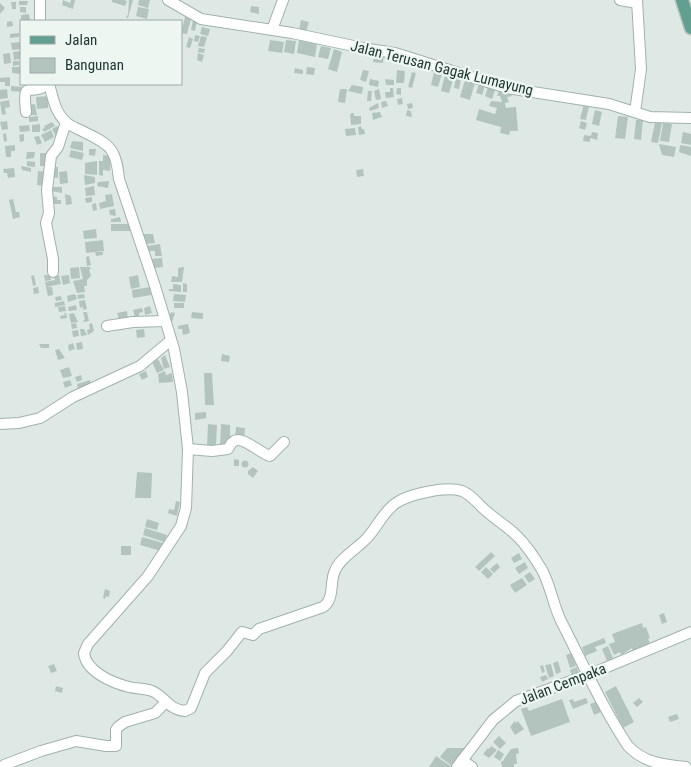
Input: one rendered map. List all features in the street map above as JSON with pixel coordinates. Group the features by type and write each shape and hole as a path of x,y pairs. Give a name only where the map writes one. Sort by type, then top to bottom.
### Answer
{"main road":[{"path":"682,0 691,28"}],"street":[{"path":"40,0 40,20"},
{"name":"Jalan Terusan Gagak Lumayung","path":"168,0 201,19 395,53 507,88 591,101 650,117 691,118"},
{"path":"272,30 283,0"},
{"path":"620,0 637,2 641,69 635,112"},
{"path":"26,112 24,97 26,91 28,89 38,89 46,85 56,107 66,122 102,142 115,154 119,179 174,349 182,392 188,449 186,508 181,526 148,576 94,635 84,653 86,662 97,672 122,684 153,691 177,710 183,711 191,708 205,673 227,651 248,634 327,604 330,600 337,568 368,537 379,520 390,508 398,502 418,494 456,490 469,494 485,510 516,535 532,555 548,582 560,619 583,677 632,751 649,761 664,765 686,767"},
{"path":"53,272 53,259 46,221 49,213 47,190 51,156 59,145 66,122"},
{"path":"107,326 133,322 165,321"},
{"path":"0,424 19,423 40,418 73,397 140,366 171,340"},
{"path":"188,449 212,451 228,449 233,441 238,440 249,443 270,456 284,442"},
{"name":"Jalan Cempaka","path":"459,764 493,720 516,701 583,677 691,632"},
{"path":"3,767 41,751 76,741 116,746 117,728 128,721 155,713 166,703"},
{"path":"459,764 472,767"}],"building":[{"path":"63,0 70,3 71,0 75,0 73,9 62,5"},
{"path":"112,0 127,1 125,6 112,2"},
{"path":"129,0 133,0 128,18 126,18 128,14"},
{"path":"139,0 150,0 148,8 138,5"},
{"path":"19,1 28,1 27,5 19,5"},
{"path":"11,2 16,2 16,9 12,9"},
{"path":"0,3 5,8 0,14"},
{"path":"251,6 259,7 259,14 250,12"},
{"path":"20,7 26,7 26,13 20,12"},
{"path":"138,7 149,9 147,19 136,16"},
{"path":"29,14 30,20 21,20 21,15"},
{"path":"185,17 191,19 187,34 182,33"},
{"path":"193,20 197,21 195,31 191,30"},
{"path":"301,20 309,22 306,32 299,30"},
{"path":"12,21 13,26 7,27 7,22"},
{"path":"202,27 210,29 208,36 200,34"},
{"path":"19,33 19,37 10,38 10,34"},
{"path":"195,35 200,36 198,42 194,41"},
{"path":"201,36 207,37 204,47 198,46"},
{"path":"189,37 193,39 190,48 186,47"},
{"path":"270,40 284,42 282,53 268,51"},
{"path":"286,40 296,41 294,54 284,52"},
{"path":"299,40 317,44 315,57 297,53"},
{"path":"20,42 20,49 12,50 11,43"},
{"path":"321,46 331,48 328,59 318,57"},
{"path":"199,48 205,49 204,53 198,52"},
{"path":"334,49 342,52 337,72 328,69"},
{"path":"370,50 384,53 383,63 373,62 374,56 369,55"},
{"path":"20,51 20,59 14,60 13,52"},
{"path":"10,53 11,63 4,64 3,54"},
{"path":"198,53 204,55 202,62 197,60"},
{"path":"13,61 19,61 19,65 13,66"},
{"path":"12,67 20,67 20,74 12,73"},
{"path":"307,67 315,68 314,75 306,74"},
{"path":"295,68 303,70 303,74 294,73"},
{"path":"363,70 369,71 366,82 360,80"},
{"path":"397,70 405,71 404,83 396,83"},
{"path":"412,72 416,73 412,88 408,87"},
{"path":"434,72 442,74 438,87 431,85"},
{"path":"445,75 454,77 449,93 441,91"},
{"path":"10,77 10,86 5,86 5,82 0,82 0,78"},
{"path":"456,78 461,79 459,89 454,88"},
{"path":"370,79 379,81 378,87 369,85"},
{"path":"385,79 394,80 394,85 386,85"},
{"path":"465,80 475,83 470,100 460,97"},
{"path":"479,84 485,85 482,95 476,93"},
{"path":"352,85 363,87 362,94 348,91"},
{"path":"11,86 24,87 23,92 11,91"},
{"path":"488,87 495,90 492,99 485,96"},
{"path":"390,88 393,88 394,97 386,98 385,92 390,92"},
{"path":"397,88 401,88 401,95 396,94"},
{"path":"7,89 8,98 0,99 0,90"},
{"path":"340,89 347,89 345,103 338,102"},
{"path":"379,89 381,99 376,100 374,91"},
{"path":"368,91 372,91 371,101 367,101"},
{"path":"499,91 511,94 512,96 507,97 509,102 505,103 506,108 516,107 518,131 510,131 509,135 500,133 501,127 476,120 479,109 495,114 497,108 489,106 491,101 502,102 500,96 497,96"},
{"path":"48,96 48,108 37,109 36,97"},
{"path":"402,98 403,104 398,105 397,99"},
{"path":"9,100 10,107 5,108 6,114 2,115 0,102"},
{"path":"386,101 388,106 382,108 381,102"},
{"path":"378,103 379,108 370,111 369,108"},
{"path":"412,103 413,108 408,109 407,104"},
{"path":"35,104 37,115 30,115 29,105"},
{"path":"584,104 589,106 586,120 580,119"},
{"path":"407,110 411,111 412,117 406,116"},
{"path":"595,110 602,112 599,126 592,124"},
{"path":"380,112 382,117 373,120 372,113"},
{"path":"354,113 354,116 361,116 361,124 351,125 350,114"},
{"path":"38,116 38,121 29,122 29,117"},
{"path":"618,116 628,117 625,139 615,138"},
{"path":"636,120 643,120 641,140 634,139"},
{"path":"7,121 8,129 2,130 0,122"},
{"path":"581,121 587,123 585,130 579,128"},
{"path":"52,122 55,126 44,132 42,129 45,128 44,126"},
{"path":"655,122 662,123 658,143 651,142"},
{"path":"663,123 672,124 669,142 660,141"},
{"path":"40,124 40,132 32,132 32,125"},
{"path":"29,125 30,131 20,132 19,126"},
{"path":"57,126 62,135 56,137 52,129"},
{"path":"361,126 365,134 359,135 358,127"},
{"path":"355,128 356,135 346,136 345,129"},
{"path":"51,130 54,137 45,142 41,135"},
{"path":"592,132 598,133 597,140 590,138 590,142 583,141 584,135 591,136"},
{"path":"683,132 691,134 691,145 681,143"},
{"path":"6,133 7,141 4,142 3,134"},
{"path":"24,134 24,141 20,142 19,135"},
{"path":"39,136 42,143 37,145 34,137"},
{"path":"72,141 83,142 83,151 70,148"},
{"path":"659,144 676,147 674,157 662,155"},
{"path":"15,145 15,151 11,151 11,157 6,157 5,146"},
{"path":"680,145 691,147 691,156 679,152"},
{"path":"89,149 96,149 95,156 89,155"},
{"path":"71,150 84,153 82,160 69,157"},
{"path":"27,152 35,152 34,158 26,159"},
{"path":"40,153 50,153 50,166 40,166"},
{"path":"103,155 111,156 110,171 103,170 103,176 99,175 99,161 103,161"},
{"path":"27,161 35,162 35,167 27,166"},
{"path":"97,161 97,175 85,174 85,163"},
{"path":"21,166 31,168 31,172 22,170"},
{"path":"51,167 58,167 58,178 50,177"},
{"path":"14,168 15,177 8,178 7,173 4,173 3,169"},
{"path":"363,169 364,176 357,177 356,170"},
{"path":"38,171 46,172 46,186 37,185"},
{"path":"67,171 68,183 60,184 59,172"},
{"path":"84,175 95,177 95,183 85,185"},
{"path":"109,181 108,188 97,186 98,182"},
{"path":"94,186 95,195 86,196 85,188"},
{"path":"51,187 62,187 62,193 51,191"},
{"path":"65,194 71,196 72,204 66,205"},
{"path":"112,194 114,206 100,209 99,203 106,201 105,195"},
{"path":"51,196 61,200 61,204 51,204"},
{"path":"92,197 92,202 86,203 85,198"},
{"path":"13,199 16,212 19,212 20,217 13,219 9,200"},
{"path":"96,203 97,210 93,211 92,204"},
{"path":"115,209 116,216 110,215 109,210"},
{"path":"120,217 121,222 111,222 111,219"},
{"path":"111,224 130,224 130,231 111,231"},
{"path":"96,229 97,238 84,239 83,231"},
{"path":"143,234 153,234 155,243 145,244"},
{"path":"103,240 104,251 86,253 85,242"},
{"path":"160,244 162,256 155,256 155,251 148,251 147,246"},
{"path":"95,252 103,252 103,255 96,256"},
{"path":"89,256 91,265 87,266 86,257"},
{"path":"162,258 163,267 154,268 151,259"},
{"path":"79,267 80,278 71,279 70,268"},
{"path":"80,267 90,267 91,276 87,280 87,286 84,286 85,292 77,293 73,281 83,279"},
{"path":"184,267 182,282 171,282 172,276 178,277 178,268"},
{"path":"34,275 36,285 33,286 31,276"},
{"path":"44,275 50,275 51,280 45,281"},
{"path":"59,275 61,284 46,287 45,282 55,280 54,276"},
{"path":"69,275 70,283 63,285 61,276"},
{"path":"138,275 140,287 131,289 129,277"},
{"path":"183,283 187,284 187,292 183,292"},
{"path":"173,284 181,285 181,292 169,291 169,289 173,289"},
{"path":"38,287 39,293 34,294 33,288"},
{"path":"46,287 52,287 53,295 48,296"},
{"path":"150,287 151,295 133,298 132,290"},
{"path":"75,294 77,299 68,302 67,296"},
{"path":"84,294 85,298 78,299 77,295"},
{"path":"174,294 186,295 185,302 173,301"},
{"path":"61,296 62,300 56,301 55,297"},
{"path":"85,300 87,309 83,310 83,307 80,308 79,301"},
{"path":"64,301 65,305 55,307 55,303"},
{"path":"174,303 184,303 184,308 174,308"},
{"path":"76,305 77,310 69,311 68,307"},
{"path":"65,306 66,311 59,312 58,307"},
{"path":"150,306 152,313 145,315 144,308"},
{"path":"142,308 143,312 139,313 139,317 135,318 133,310"},
{"path":"127,311 128,318 119,320 117,313"},
{"path":"83,312 87,312 89,321 84,322"},
{"path":"171,312 175,313 172,322 168,321"},
{"path":"192,312 203,313 203,319 191,318"},
{"path":"64,313 66,313 67,318 61,319 60,316 65,315"},
{"path":"74,313 78,322 71,323 69,314"},
{"path":"76,323 77,328 72,329 71,324"},
{"path":"92,323 94,331 88,335 89,324"},
{"path":"188,324 190,333 183,335 182,329 178,329 178,326"},
{"path":"80,329 84,329 87,335 81,336"},
{"path":"144,329 145,337 137,338 136,330"},
{"path":"78,330 79,336 73,337 72,331"},
{"path":"82,342 83,349 77,350 76,343"},
{"path":"73,343 75,349 69,351 68,345"},
{"path":"39,344 49,344 49,348 41,348"},
{"path":"59,349 65,358 58,360 55,350"},
{"path":"222,354 230,356 229,362 221,361"},
{"path":"165,355 170,367 164,369 161,358"},
{"path":"158,359 164,370 157,373 152,362"},
{"path":"69,367 72,376 63,378 60,370"},
{"path":"146,371 148,377 142,380 139,374"},
{"path":"165,371 166,375 172,373 173,382 159,383 158,374"},
{"path":"204,373 212,373 214,405 205,405"},
{"path":"81,375 82,380 77,382 75,377"},
{"path":"70,380 72,385 65,388 63,382"},
{"path":"90,380 91,387 78,390 77,384"},
{"path":"206,412 206,418 195,420 195,413"},
{"path":"208,424 217,425 216,446 207,446"},
{"path":"221,424 230,425 230,447 220,447"},
{"path":"236,427 245,428 244,440 235,439"},
{"path":"234,459 239,460 239,466 234,466"},
{"path":"245,460 249,464 245,468 241,464"},
{"path":"253,467 258,471 253,478 248,474 248,471"},
{"path":"137,472 152,473 151,498 135,498"},
{"path":"176,501 180,502 177,516 168,513 169,509 174,510"},
{"path":"147,519 159,523 157,530 145,527"},
{"path":"145,528 167,535 164,542 143,535"},
{"path":"142,537 163,543 161,551 140,545"},
{"path":"121,546 131,546 131,555 121,555"},
{"path":"491,552 495,556 479,571 475,567"},
{"path":"519,553 522,559 514,563 511,558"},
{"path":"525,562 528,568 519,574 515,568"},
{"path":"497,563 500,567 494,573 490,569"},
{"path":"486,567 493,574 488,579 481,572"},
{"path":"530,572 535,579 529,583 524,576"},
{"path":"522,578 527,585 515,593 510,585"},
{"path":"105,589 110,591 109,597 106,596 105,599 103,598"},
{"path":"664,613 667,622 662,624 659,615"},
{"path":"642,623 643,628 646,627 650,644 633,651 632,648 621,655 620,652 614,655 609,644 615,642 612,634"},
{"path":"604,638 606,643 595,647 597,651 585,656 582,647"},
{"path":"608,646 613,658 607,661 602,649"},
{"path":"572,653 576,666 570,668 566,655"},
{"path":"558,661 561,672 556,674 553,663"},
{"path":"54,664 57,671 51,673 48,666"},
{"path":"551,664 554,676 549,678 545,665"},
{"path":"543,665 545,672 542,673 540,666"},
{"path":"577,667 579,674 572,676 570,670"},
{"path":"546,675 548,679 542,682 540,677"},
{"path":"56,686 63,688 62,693 55,691"},
{"path":"616,686 634,722 623,728 605,692"},
{"path":"586,698 588,703 573,709 569,700 573,699 574,702"},
{"path":"639,698 643,702 637,707 633,703"},
{"path":"562,699 570,722 531,736 521,709 527,707 529,711"},
{"path":"598,701 603,711 594,715 590,704"},
{"path":"677,714 679,719 670,722 668,717"},
{"path":"515,721 516,723 518,721 524,729 515,735 510,727"},
{"path":"499,736 506,743 500,749 493,742"},
{"path":"491,746 497,750 489,758 483,754"},
{"path":"447,748 465,748 452,766 440,757"},
{"path":"518,748 519,753 516,754 517,764 514,764 514,767 502,767 501,762 511,749"},
{"path":"498,750 504,754 500,761 494,757"},
{"path":"436,756 452,767 429,767"}]}
